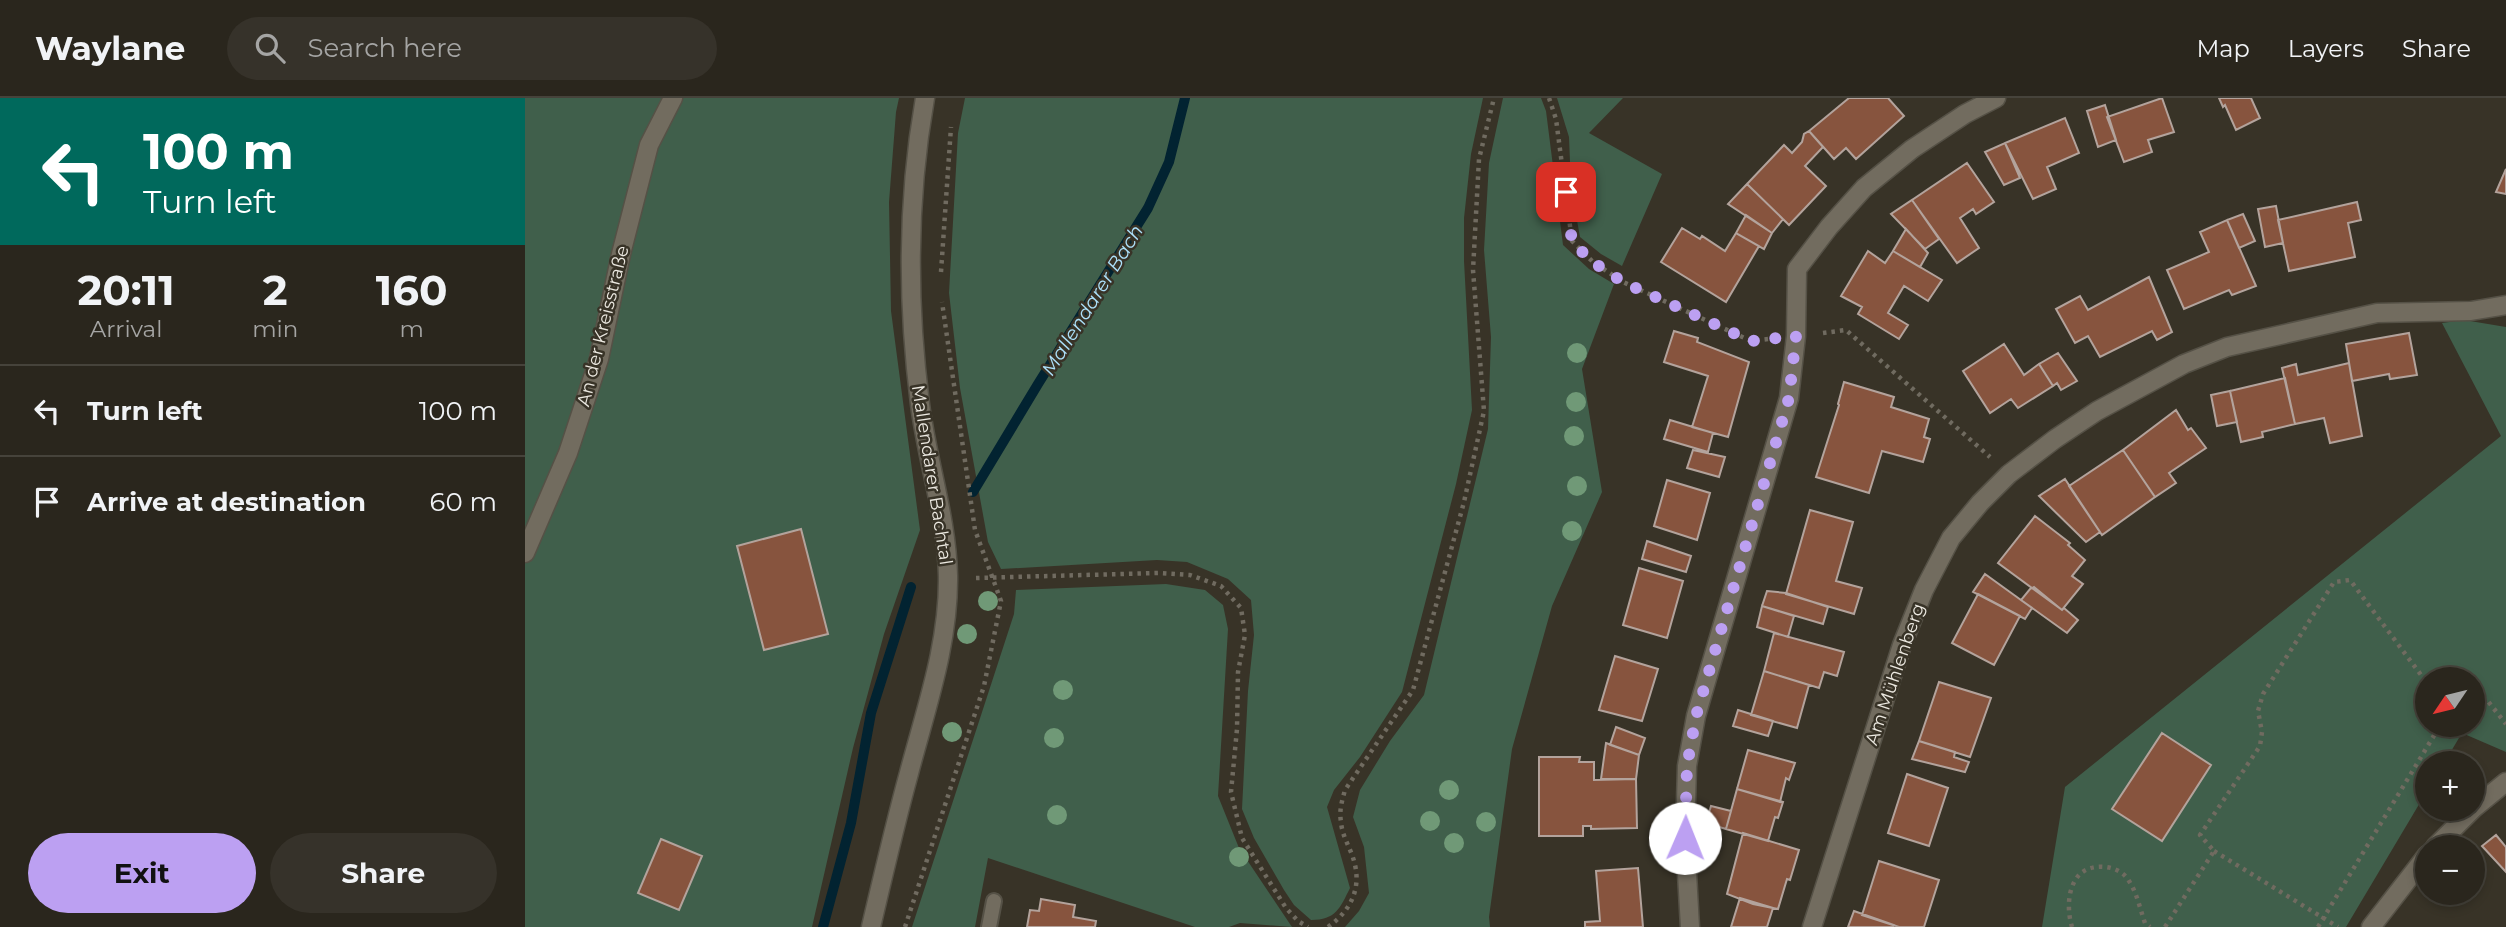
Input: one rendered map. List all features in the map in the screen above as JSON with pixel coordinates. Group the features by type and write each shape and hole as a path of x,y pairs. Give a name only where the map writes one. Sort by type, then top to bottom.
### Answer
{"street":[{"name":"An der Kreisstraße","path":"525,553 568,453 599,359 621,254 649,145 673,98"},
{"name":"Mallendarer Bachtal","path":"871,927 942,651 948,576 941,515 920,406 911,321 910,226 919,131 925,98"},
{"path":"1690,927 1685,838 1687,766 1696,716 1789,398 1796,336 1797,268 1864,188 1912,149 1965,114 1996,98"},
{"name":"Am Mühlenberg","path":"1812,927 1902,645 1924,590 1951,538 2009,474 2055,439 2129,392 2184,364 2227,347 2377,313 2471,311 2506,305"},
{"path":"2447,835 2506,782"},
{"path":"2371,927 2415,870"}],"lane":[{"path":"989,927 994,901"}],"path":[{"path":"1328,927 1343,914 1356,894 1356,866 1341,825 1340,806 1345,790 1413,690 1464,502 1484,411 1473,270 1479,159 1494,98"},
{"path":"1549,98 1556,119 1572,242 1593,262 1623,282 1751,341 1846,330 2009,474"},
{"path":"941,275 951,125"},
{"path":"905,927 984,686 1001,601 975,530 942,301"},
{"path":"994,579 1158,573 1190,575 1221,586 1228,593 1241,608 1244,635 1238,672 1237,729 1231,792 1239,827 1242,838 1286,908 1308,927"},
{"path":"2337,927 2214,851 2200,835 2260,746 2262,732 2257,710 2263,694 2334,582 2350,580 2415,667"},
{"path":"2485,700 2506,724"},
{"path":"2318,927 2433,737"},
{"path":"2165,927 2214,851"},
{"path":"2072,927 2069,915 2071,890 2081,873 2098,867 2115,868 2129,879 2145,923 2150,927"}],"green space":[{"path":"525,98 899,98 889,202 891,311 920,530 884,634 853,748 812,927 525,927"},
{"path":"965,98 1483,98 1471,154 1464,218 1472,410 1456,484 1402,692 1360,757 1334,790 1327,807 1350,888 1336,912 1326,918 1311,920 1294,905 1254,838 1242,809 1248,691 1254,635 1251,600 1228,579 1187,562 1157,560 1001,569 988,542 960,388 949,293 958,133"},
{"path":"1503,98 1541,98 1546,111 1563,245 1589,269 1614,284 1582,369 1602,492 1552,606 1512,749 1489,917 1490,927 1345,927 1359,911 1369,893 1364,847 1353,817 1360,790 1390,741 1424,695 1488,429 1491,337 1484,250 1489,163"},
{"path":"1557,98 1623,98 1589,133 1662,174 1622,266 1580,237 1571,187 1569,137"},
{"path":"2464,320 2506,327 2506,752 2471,737 2485,737 2485,667 2415,667 2415,737 2460,737 2451,751 2415,751 2415,811 2346,927 2042,927 2065,787 2501,436 2442,323"},
{"path":"1166,584 1205,590 1223,605 1228,629 1218,796 1239,848 1292,927 1240,923 1229,927 1195,927 988,858 975,927 912,927 1014,614 1016,590"}],"building":[{"path":"1849,98 1888,98 1904,116 1856,159 1846,148 1834,159 1809,131"},
{"path":"2162,98 2174,132 2148,140 2152,152 2124,162 2107,117"},
{"path":"2219,98 2251,98 2260,118 2236,130"},
{"path":"2105,105 2116,140 2098,147 2087,111"},
{"path":"2065,118 2079,153 2047,167 2056,189 2033,199 2005,143"},
{"path":"1809,131 1823,147 1805,166 1826,186 1789,225 1747,184 1784,145 1792,153 1802,142 1804,134"},
{"path":"2005,143 2020,178 2004,185 1985,152"},
{"path":"1967,163 1994,202 1976,214 1973,209 1960,218 1979,248 1957,263 1912,200"},
{"path":"2506,169 2506,194 2496,192"},
{"path":"1747,184 1783,219 1772,233 1728,204"},
{"path":"1912,200 1939,239 1925,249 1891,214"},
{"path":"2357,202 2361,220 2348,223 2355,257 2289,271 2278,220"},
{"path":"2276,206 2283,243 2265,247 2258,209"},
{"path":"2243,214 2255,241 2239,248 2227,220"},
{"path":"1746,215 1772,233 1764,249 1736,233"},
{"path":"2227,220 2256,286 2232,295 2229,290 2184,309 2167,270 2209,252 2200,232"},
{"path":"1682,228 1700,239 1702,236 1725,251 1736,233 1759,246 1726,302 1661,262"},
{"path":"1906,229 1928,253 1920,267 1893,251"},
{"path":"1868,251 1885,263 1893,251 1942,280 1928,301 1904,286 1888,313 1908,325 1899,339 1858,314 1862,307 1841,296"},
{"path":"2149,277 2172,332 2157,340 2152,331 2100,357 2088,336 2075,343 2056,309 2080,296 2088,310"},
{"path":"1674,331 1698,338 1697,342 1749,362 1728,437 1692,427 1708,376 1664,362"},
{"path":"2409,333 2417,375 2390,379 2389,374 2352,381 2346,344"},
{"path":"2004,344 2024,375 2039,364 2053,386 2018,408 2011,399 1990,413 1963,371"},
{"path":"2058,353 2077,381 2061,390 2057,383 2053,386 2039,364"},
{"path":"2349,363 2362,436 2330,443 2324,418 2295,424 2282,368 2296,364 2298,375"},
{"path":"2285,378 2295,424 2262,432 2263,437 2241,442 2230,391"},
{"path":"1844,382 1894,397 1891,407 1929,419 1924,437 1930,439 1923,462 1882,451 1869,493 1816,477"},
{"path":"2230,391 2237,422 2217,426 2211,395"},
{"path":"2176,410 2188,430 2191,428 2206,448 2169,473 2176,483 2155,497 2123,450"},
{"path":"1670,420 1713,433 1708,452 1664,439"},
{"path":"1693,450 1725,457 1719,477 1687,468"},
{"path":"2123,450 2155,497 2102,535 2069,486"},
{"path":"2065,479 2100,532 2086,542 2039,496"},
{"path":"1667,480 1710,493 1697,540 1654,526"},
{"path":"1810,510 1853,522 1836,581 1862,588 1854,614 1786,594"},
{"path":"2035,516 2070,543 2068,545 2085,560 2072,576 2083,584 2062,610 1998,563"},
{"path":"801,529 828,634 764,650 737,546"},
{"path":"1647,541 1691,556 1686,572 1642,559"},
{"path":"1639,568 1683,581 1667,638 1623,625"},
{"path":"1985,574 2032,608 2025,619 1973,592"},
{"path":"2034,587 2078,620 2067,633 2021,600"},
{"path":"1767,591 1786,593 1828,607 1823,624 1762,606"},
{"path":"1978,594 2020,616 1994,665 1952,643"},
{"path":"1762,606 1794,616 1788,637 1757,627"},
{"path":"1774,633 1844,652 1837,676 1824,672 1819,688 1764,671"},
{"path":"1615,656 1658,669 1642,721 1599,710"},
{"path":"1764,671 1809,685 1797,728 1751,715"},
{"path":"1939,682 1991,698 1970,757 1919,741"},
{"path":"1738,710 1773,721 1768,736 1733,726"},
{"path":"1616,727 1645,738 1639,755 1610,745"},
{"path":"2162,733 2211,765 2162,841 2112,809"},
{"path":"1919,741 1955,752 1954,757 1969,762 1965,772 1912,759"},
{"path":"1606,743 1639,755 1636,779 1601,779"},
{"path":"1748,750 1795,763 1789,780 1786,778 1780,802 1737,789"},
{"path":"1539,757 1580,757 1579,762 1594,762 1594,780 1636,779 1637,828 1591,829 1591,826 1583,826 1583,836 1539,836"},
{"path":"1907,774 1948,788 1929,846 1888,833"},
{"path":"1737,789 1783,802 1768,841 1726,829"},
{"path":"1711,806 1731,811 1726,829 1706,823"},
{"path":"1743,833 1799,850 1778,909 1753,904 1727,894"},
{"path":"2496,835 2506,847 2506,872 2485,849 2485,844"},
{"path":"661,839 702,856 679,910 638,893"},
{"path":"1879,861 1939,880 1924,927 1899,927 1862,915"},
{"path":"1638,868 1643,927 1585,927 1585,922 1600,921 1596,871"},
{"path":"1740,898 1773,908 1767,927 1731,927"},
{"path":"1041,899 1075,905 1073,917 1096,921 1095,927 1027,927 1030,910 1039,911"},
{"path":"1854,911 1894,925 1848,927"}],"waterway":[{"name":"Mallendarer Bach","path":"973,492 1148,208 1169,162 1185,98"},
{"name":"Mallendarer Bach","path":"823,927 851,823 871,713 911,587"}],"route":[{"path":"1566,192 1572,242 1593,262 1623,282 1751,341 1796,336 1789,398 1696,716 1687,766 1685,838"}]}
